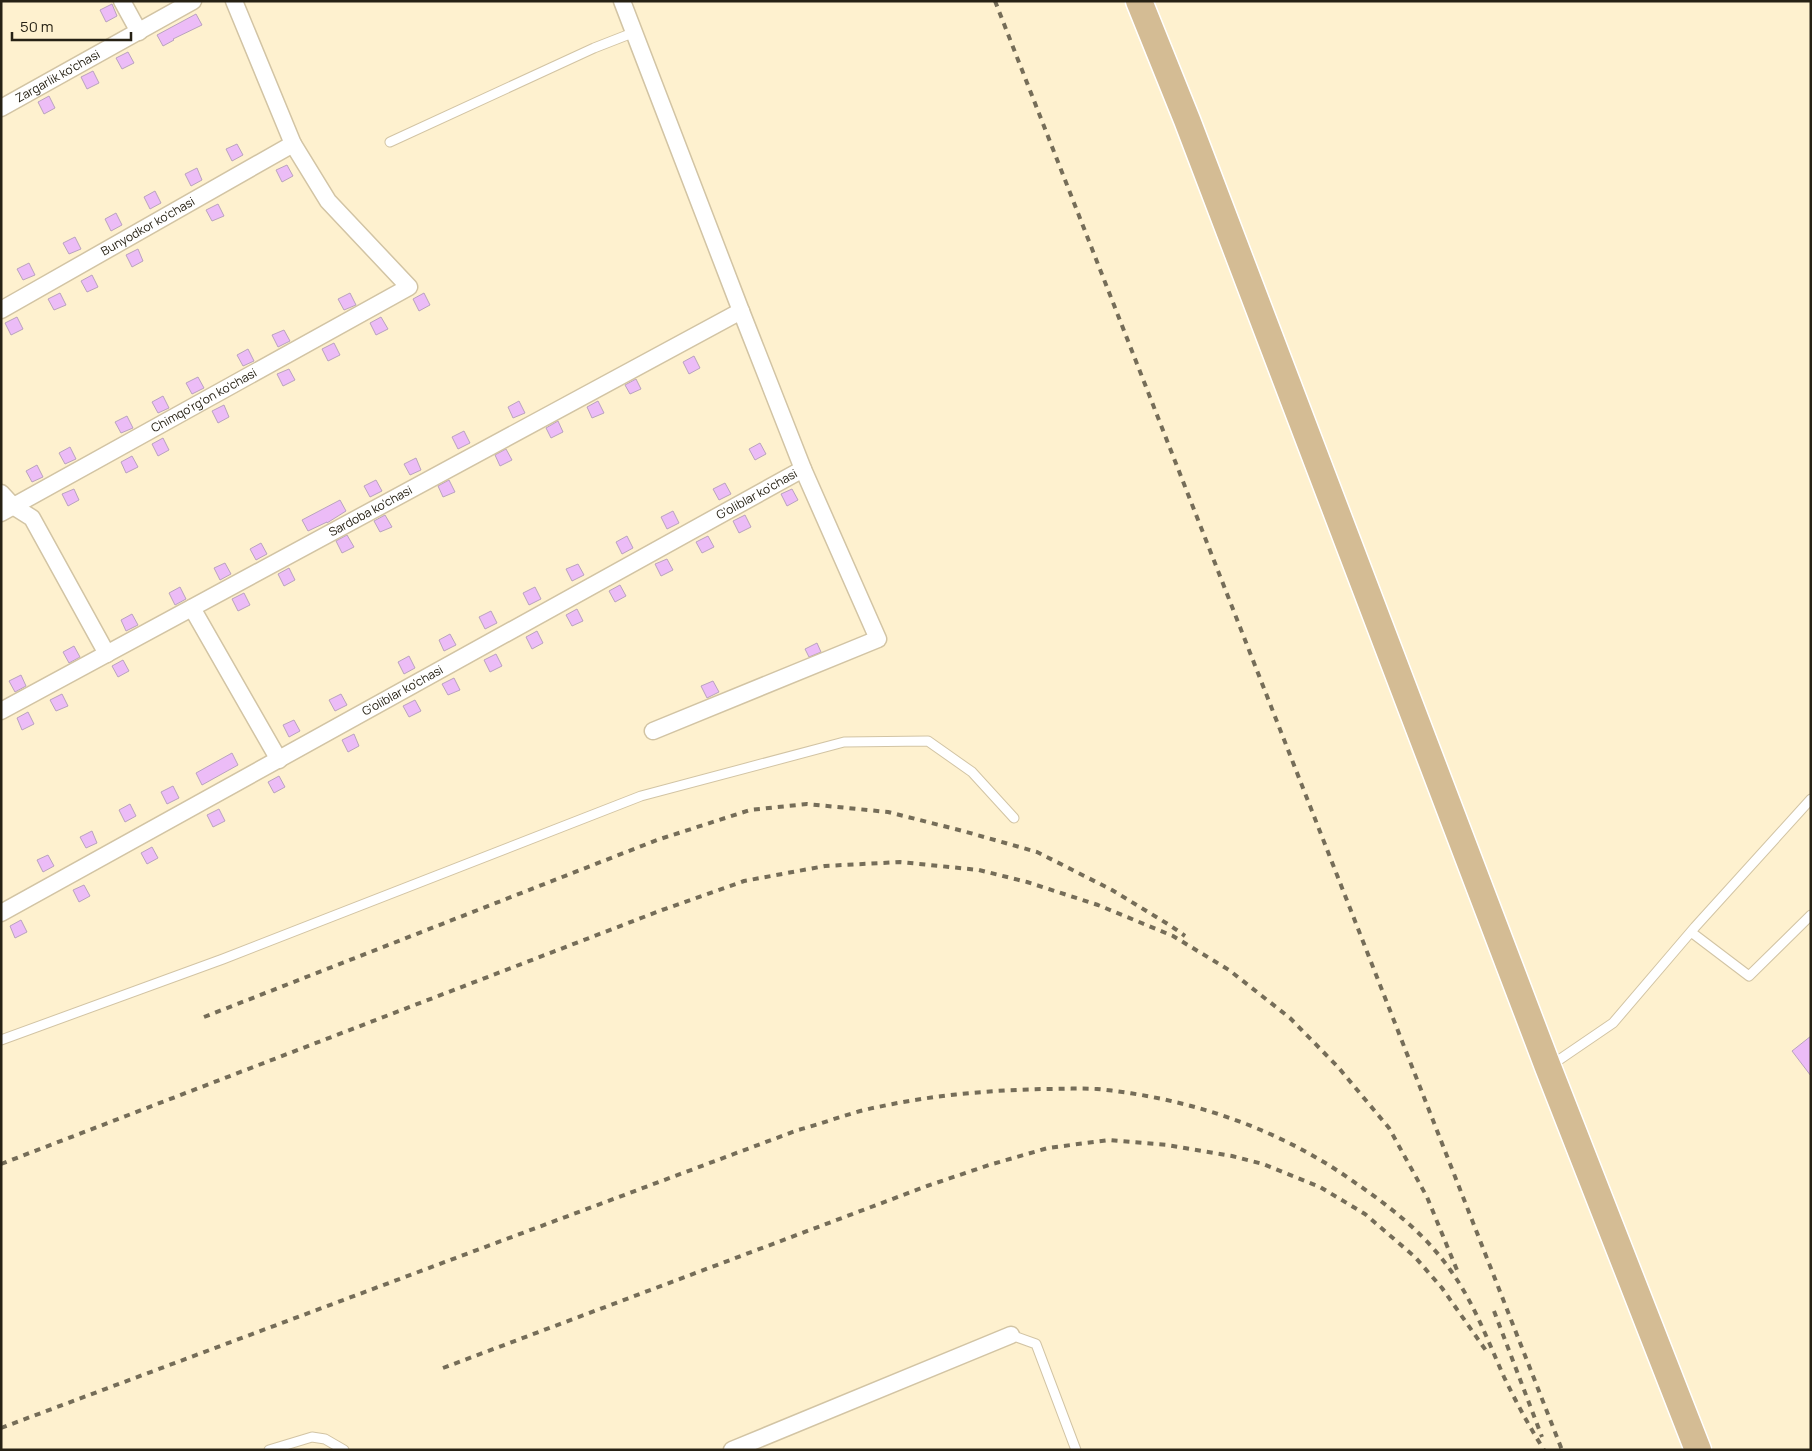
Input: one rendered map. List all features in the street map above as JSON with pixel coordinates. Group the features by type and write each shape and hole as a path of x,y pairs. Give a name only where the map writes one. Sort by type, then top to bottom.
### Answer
{"main road":[{"path":"1139,1 1197,148 1548,1068 1698,1450"}],"street":[{"path":"122,1 139,32"},
{"name":"Zargarlik ko'chasi","path":"1,108 193,1"},
{"path":"234,1 293,144"},
{"path":"622,1 803,469 878,639 653,731"},
{"name":"Chimqo'rg'on ko'chasi","path":"7,509 408,287 328,201 293,144"},
{"name":"Bunyodkor ko'chasi","path":"1,310 293,144"},
{"name":"Sardoba ko'chasi","path":"1,711 741,311"},
{"name":"G'oliblar ko'chasi","path":"1,913 803,469"},
{"path":"1,493 7,509 32,518 107,654"},
{"path":"192,608 279,760"},
{"path":"732,1450 1011,1335"}],"lane":[{"path":"390,142 594,48 635,32"},
{"path":"1,1040 223,959 641,796 844,742 928,741 972,772 1014,818"},
{"path":"1548,1068 1613,1023 1691,932 1811,799"},
{"path":"1691,932 1749,976 1811,915"},
{"path":"1011,1335 1036,1344 1076,1450"},
{"path":"269,1450 312,1438 325,1439 344,1450"}],"building":[{"path":"112,4 117,16 106,22 100,10"},
{"path":"196,14 202,25 163,46 157,35"},
{"path":"128,52 134,63 122,69 116,58"},
{"path":"93,71 99,83 87,89 81,77"},
{"path":"49,96 55,108 44,114 38,102"},
{"path":"237,144 243,155 232,161 226,149"},
{"path":"287,165 293,176 282,182 276,170"},
{"path":"197,168 202,180 191,186 185,174"},
{"path":"155,191 161,203 150,209 144,197"},
{"path":"218,204 224,216 212,221 206,210"},
{"path":"116,213 122,225 111,231 105,219"},
{"path":"75,237 81,249 69,254 63,243"},
{"path":"138,249 143,261 132,267 126,255"},
{"path":"29,263 35,275 23,280 17,269"},
{"path":"92,275 98,287 87,292 81,281"},
{"path":"60,293 66,305 54,310 48,299"},
{"path":"350,293 356,305 344,310 338,299"},
{"path":"424,293 430,305 419,311 413,299"},
{"path":"17,317 23,329 11,335 5,323"},
{"path":"381,317 388,329 376,335 370,323"},
{"path":"284,330 290,341 278,347 272,335"},
{"path":"334,343 340,355 328,361 322,349"},
{"path":"248,349 254,361 243,366 237,355"},
{"path":"694,356 700,368 689,374 683,362"},
{"path":"289,369 295,380 283,386 277,374"},
{"path":"198,377 204,388 192,394 186,383"},
{"path":"636,379 641,389 630,394 625,385"},
{"path":"163,396 169,408 158,413 152,402"},
{"path":"519,401 525,413 513,418 508,407"},
{"path":"598,401 604,413 592,418 587,407"},
{"path":"224,405 229,417 218,423 212,411"},
{"path":"127,416 133,428 121,433 115,422"},
{"path":"558,421 563,432 551,438 546,428"},
{"path":"464,431 470,443 458,449 452,437"},
{"path":"163,438 169,450 158,456 152,444"},
{"path":"760,443 766,454 755,460 749,449"},
{"path":"70,447 76,459 65,464 59,453"},
{"path":"506,449 512,460 500,466 495,455"},
{"path":"132,456 138,467 126,473 121,462"},
{"path":"416,458 421,470 410,475 404,464"},
{"path":"37,465 43,477 32,482 26,471"},
{"path":"376,480 382,491 370,497 364,486"},
{"path":"449,480 455,492 443,497 438,486"},
{"path":"725,483 731,494 719,500 713,489"},
{"path":"74,489 79,500 68,506 62,494"},
{"path":"792,489 798,500 787,506 781,494"},
{"path":"340,500 346,511 327,523 308,531 302,520"},
{"path":"673,511 679,523 667,529 661,517"},
{"path":"385,515 392,527 380,532 374,521"},
{"path":"745,515 751,527 739,533 733,521"},
{"path":"347,535 354,547 342,553 336,541"},
{"path":"627,536 633,548 622,554 616,542"},
{"path":"708,536 714,547 702,553 696,542"},
{"path":"261,543 267,554 256,560 250,549"},
{"path":"667,559 673,570 661,576 655,564"},
{"path":"225,563 231,574 220,580 214,568"},
{"path":"578,564 584,575 572,581 566,569"},
{"path":"289,568 295,580 284,586 278,574"},
{"path":"620,585 626,596 615,602 609,591"},
{"path":"180,587 186,599 175,605 169,593"},
{"path":"535,587 541,599 529,605 523,593"},
{"path":"244,593 250,605 238,611 232,599"},
{"path":"577,609 583,621 572,626 566,615"},
{"path":"491,611 497,623 485,629 479,617"},
{"path":"132,614 138,625 126,631 121,620"},
{"path":"537,631 543,643 532,649 526,637"},
{"path":"450,634 456,645 444,651 439,640"},
{"path":"817,643 821,652 809,657 805,649"},
{"path":"74,646 80,657 69,663 63,652"},
{"path":"496,654 502,666 490,672 484,660"},
{"path":"409,656 415,668 404,674 398,662"},
{"path":"123,660 129,671 118,677 112,666"},
{"path":"21,675 26,686 15,692 9,681"},
{"path":"454,678 460,690 448,695 442,684"},
{"path":"713,681 719,692 707,698 701,686"},
{"path":"62,694 68,706 56,711 50,700"},
{"path":"341,694 347,705 335,711 329,700"},
{"path":"415,700 421,711 409,717 403,706"},
{"path":"28,712 34,724 22,730 17,718"},
{"path":"294,720 300,731 289,737 283,725"},
{"path":"354,734 359,746 348,752 342,740"},
{"path":"232,753 238,765 202,785 196,773"},
{"path":"279,776 285,787 274,793 268,782"},
{"path":"173,786 179,798 167,804 161,792"},
{"path":"130,804 136,816 125,822 119,810"},
{"path":"219,809 225,821 213,827 207,815"},
{"path":"92,831 97,843 86,848 80,837"},
{"path":"152,847 158,858 147,864 141,853"},
{"path":"48,855 54,866 43,872 37,860"},
{"path":"84,885 90,896 79,902 73,890"},
{"path":"21,920 27,932 15,938 10,926"},
{"path":"1811,1036 1811,1076 1792,1051"}],"railway":[{"path":"995,1 1562,1450"},
{"path":"204,1017 657,840 750,810 807,804 888,812 1037,852 1112,890 1185,936"},
{"path":"1,1164 662,910 744,881 825,866 900,862 979,870 1027,882 1098,905 1173,936 1229,970 1290,1018 1338,1067 1389,1128 1427,1197 1459,1275"},
{"path":"1,1428 798,1130 868,1109 920,1099 1004,1091 1097,1089 1132,1093 1166,1100 1233,1119 1266,1132 1328,1164 1408,1223 1441,1258 1467,1296 1513,1396 1544,1450"},
{"path":"443,1368 927,1186 1048,1148 1109,1140 1167,1145 1232,1156 1263,1164 1320,1187 1365,1214 1415,1257 1442,1288 1487,1352"},
{"path":"1494,1311 1542,1437"}]}
